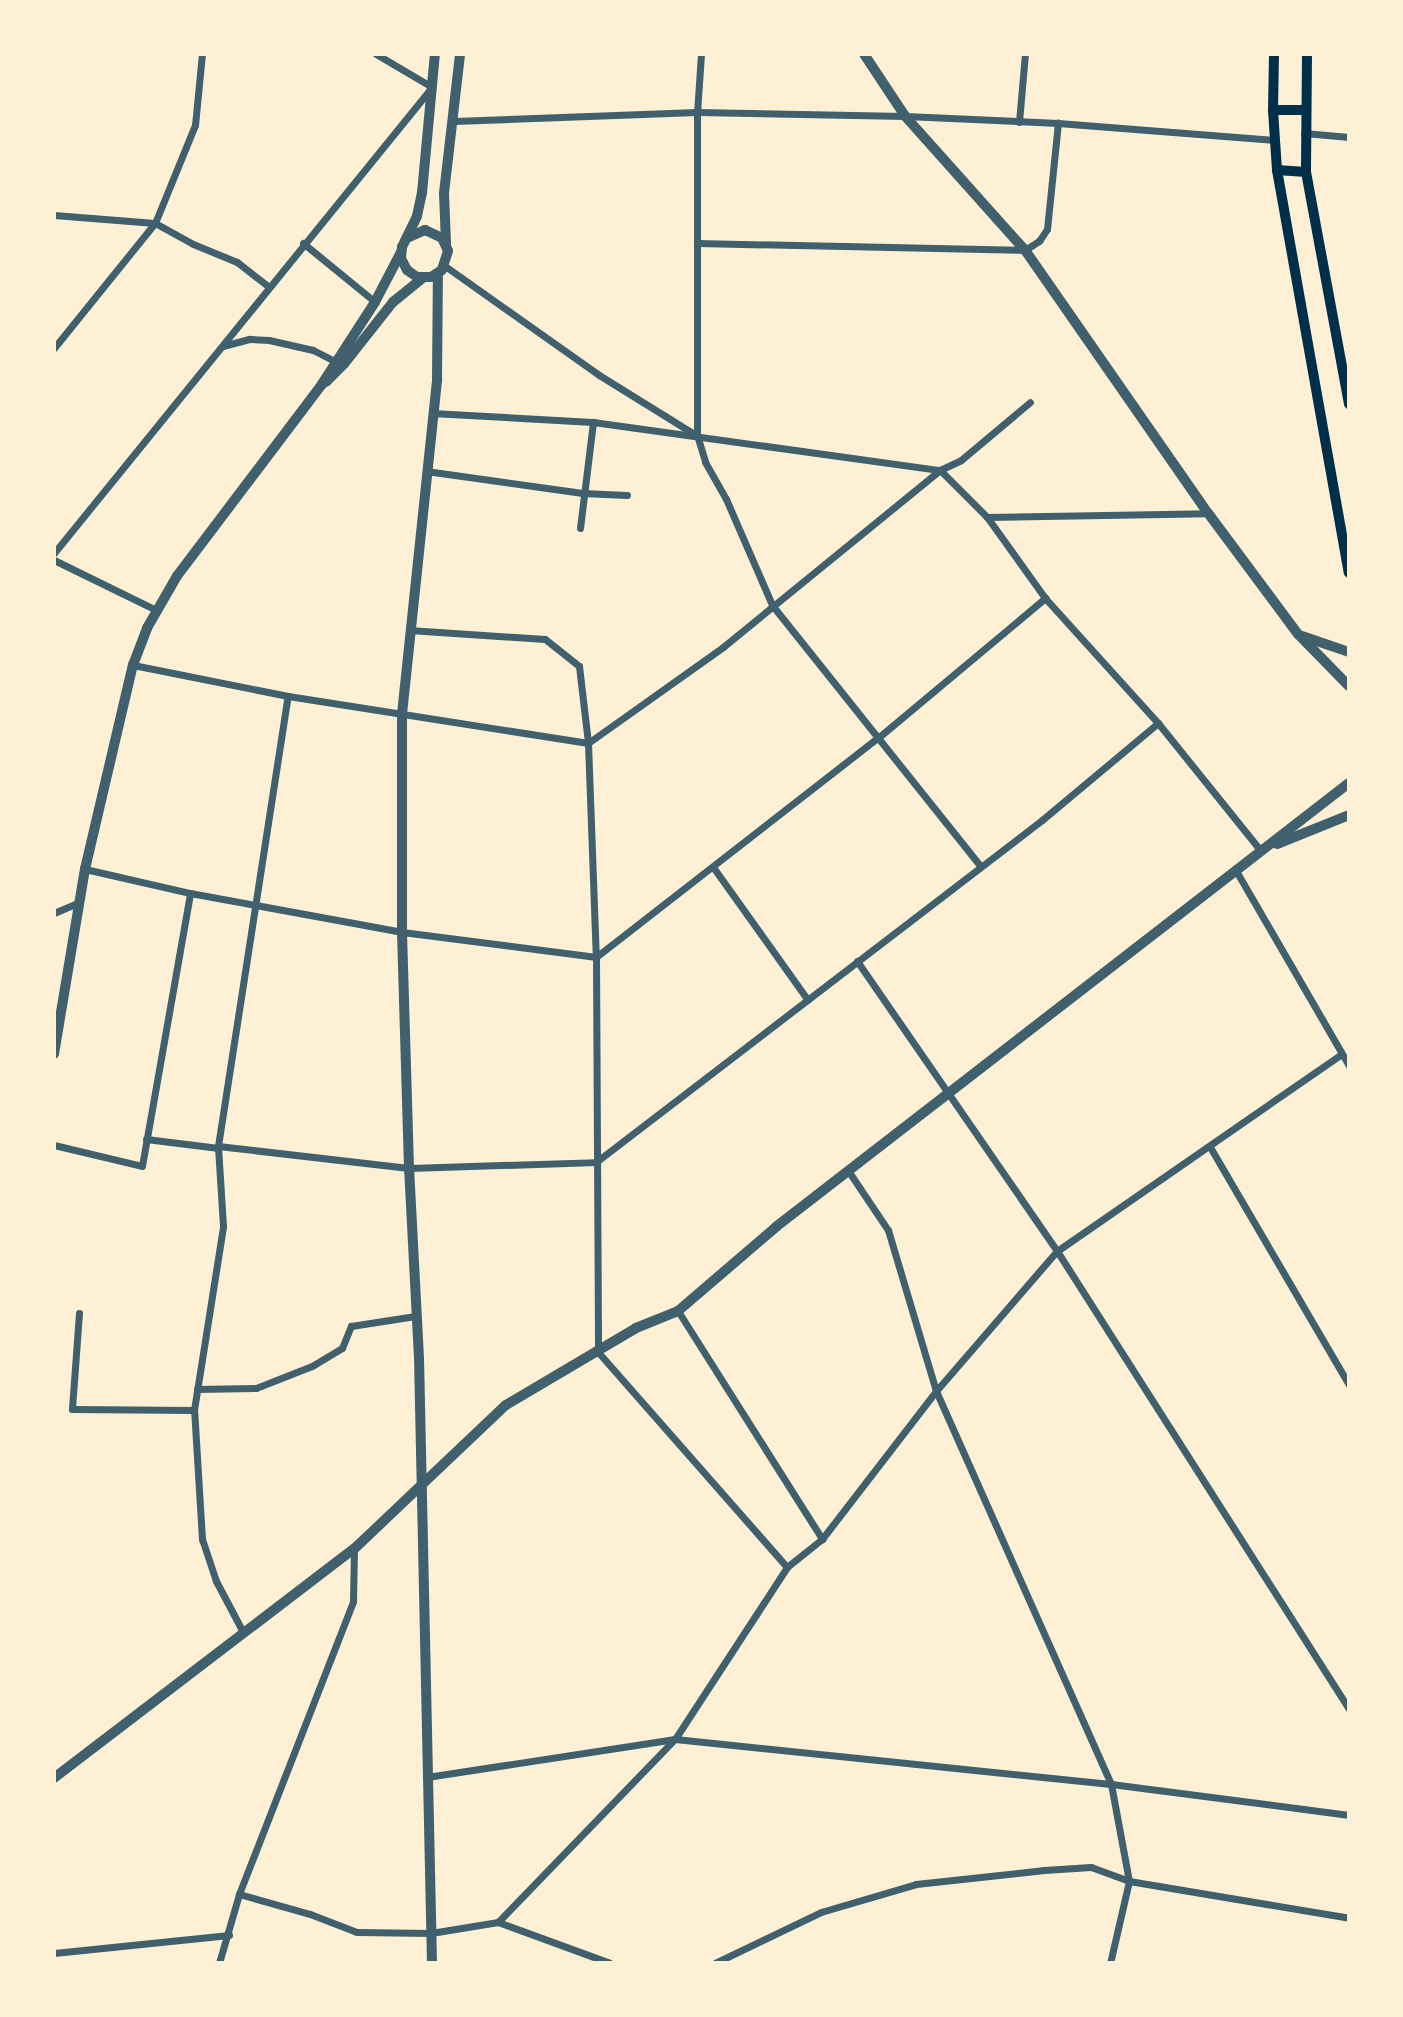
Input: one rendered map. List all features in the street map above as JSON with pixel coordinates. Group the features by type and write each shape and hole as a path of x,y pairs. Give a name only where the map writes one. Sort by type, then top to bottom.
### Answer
{"main road":[{"path":"1274,54 1273,110 1278,170 1349,573"},
{"path":"1307,54 1304,110 1306,172 1349,404"},
{"path":"1273,110 1304,110"},
{"path":"1278,170 1306,172"}],"street":[{"path":"54,348 155,223 195,125 202,54"},
{"path":"376,54 432,87"},
{"path":"54,1054 78,903 133,666 156,610 177,576 322,384 375,302 401,252 417,216 422,193 435,54"},
{"path":"432,1963 419,1358 409,1168 402,932 402,714 408,630 439,344 442,270 446,244 444,193 460,54"},
{"path":"701,54 697,112 697,435 705,461 726,499 772,605 980,866"},
{"path":"864,54 905,116 1024,250 1208,513 1298,634 1349,686"},
{"path":"1019,122 1025,54"},
{"path":"54,553 432,87"},
{"path":"454,121 697,112 905,116 1058,123 1275,140"},
{"path":"697,243 1024,250 1038,241 1047,229 1058,123"},
{"path":"1304,134 1349,137"},
{"path":"54,215 155,223 193,244 237,262 268,286"},
{"path":"407,238 418,231 431,231 446,244"},
{"path":"303,243 375,302"},
{"path":"401,252 407,270 424,278"},
{"path":"442,270 598,375 697,435"},
{"path":"322,384 344,364 393,302 424,278 442,270"},
{"path":"223,346 260,339 305,348 335,361"},
{"path":"133,666 288,696 588,743 723,647 940,470 961,460 1030,402"},
{"path":"432,414 593,422 940,470 987,517 1045,598 1158,723 1261,851"},
{"path":"580,528 582,493 593,422"},
{"path":"426,471 582,493 627,495"},
{"path":"987,517 1208,513"},
{"path":"54,560 156,610"},
{"path":"85,870 190,893 402,932 596,957 879,737 1045,598"},
{"path":"408,630 545,639 579,666 588,743 596,957 598,1352 787,1567"},
{"path":"1298,634 1349,652"},
{"path":"243,1632 216,1581 202,1539 194,1410 223,1226 218,1147 258,906 288,696"},
{"path":"146,1139 409,1168 596,1162 1042,820 1158,723"},
{"path":"54,1778 354,1549 506,1405 636,1328 678,1311 777,1226 1349,783"},
{"path":"1261,851 1349,815"},
{"path":"713,867 808,1000"},
{"path":"1235,869 1349,1066"},
{"path":"54,1145 142,1166 190,893"},
{"path":"54,913 78,903"},
{"path":"857,961 951,1093 1057,1251 1349,1709"},
{"path":"498,1922 676,1739 787,1567 822,1539 936,1391 1057,1251 1342,1054"},
{"path":"1210,1147 1349,1385"},
{"path":"849,1172 888,1230 936,1391 1111,1784 1129,1881 1110,1963"},
{"path":"678,1311 822,1539"},
{"path":"79,1313 72,1409 194,1410"},
{"path":"197,1389 256,1388 312,1366 342,1348 351,1326 415,1316"},
{"path":"219,1963 239,1894 353,1601 354,1549"},
{"path":"427,1777 676,1739 1111,1784 1349,1815"},
{"path":"715,1963 821,1912 916,1884 1091,1867 1129,1881 1349,1918"},
{"path":"239,1894 310,1914 357,1932 431,1933 498,1922 610,1963"},
{"path":"54,1953 229,1935"}]}
